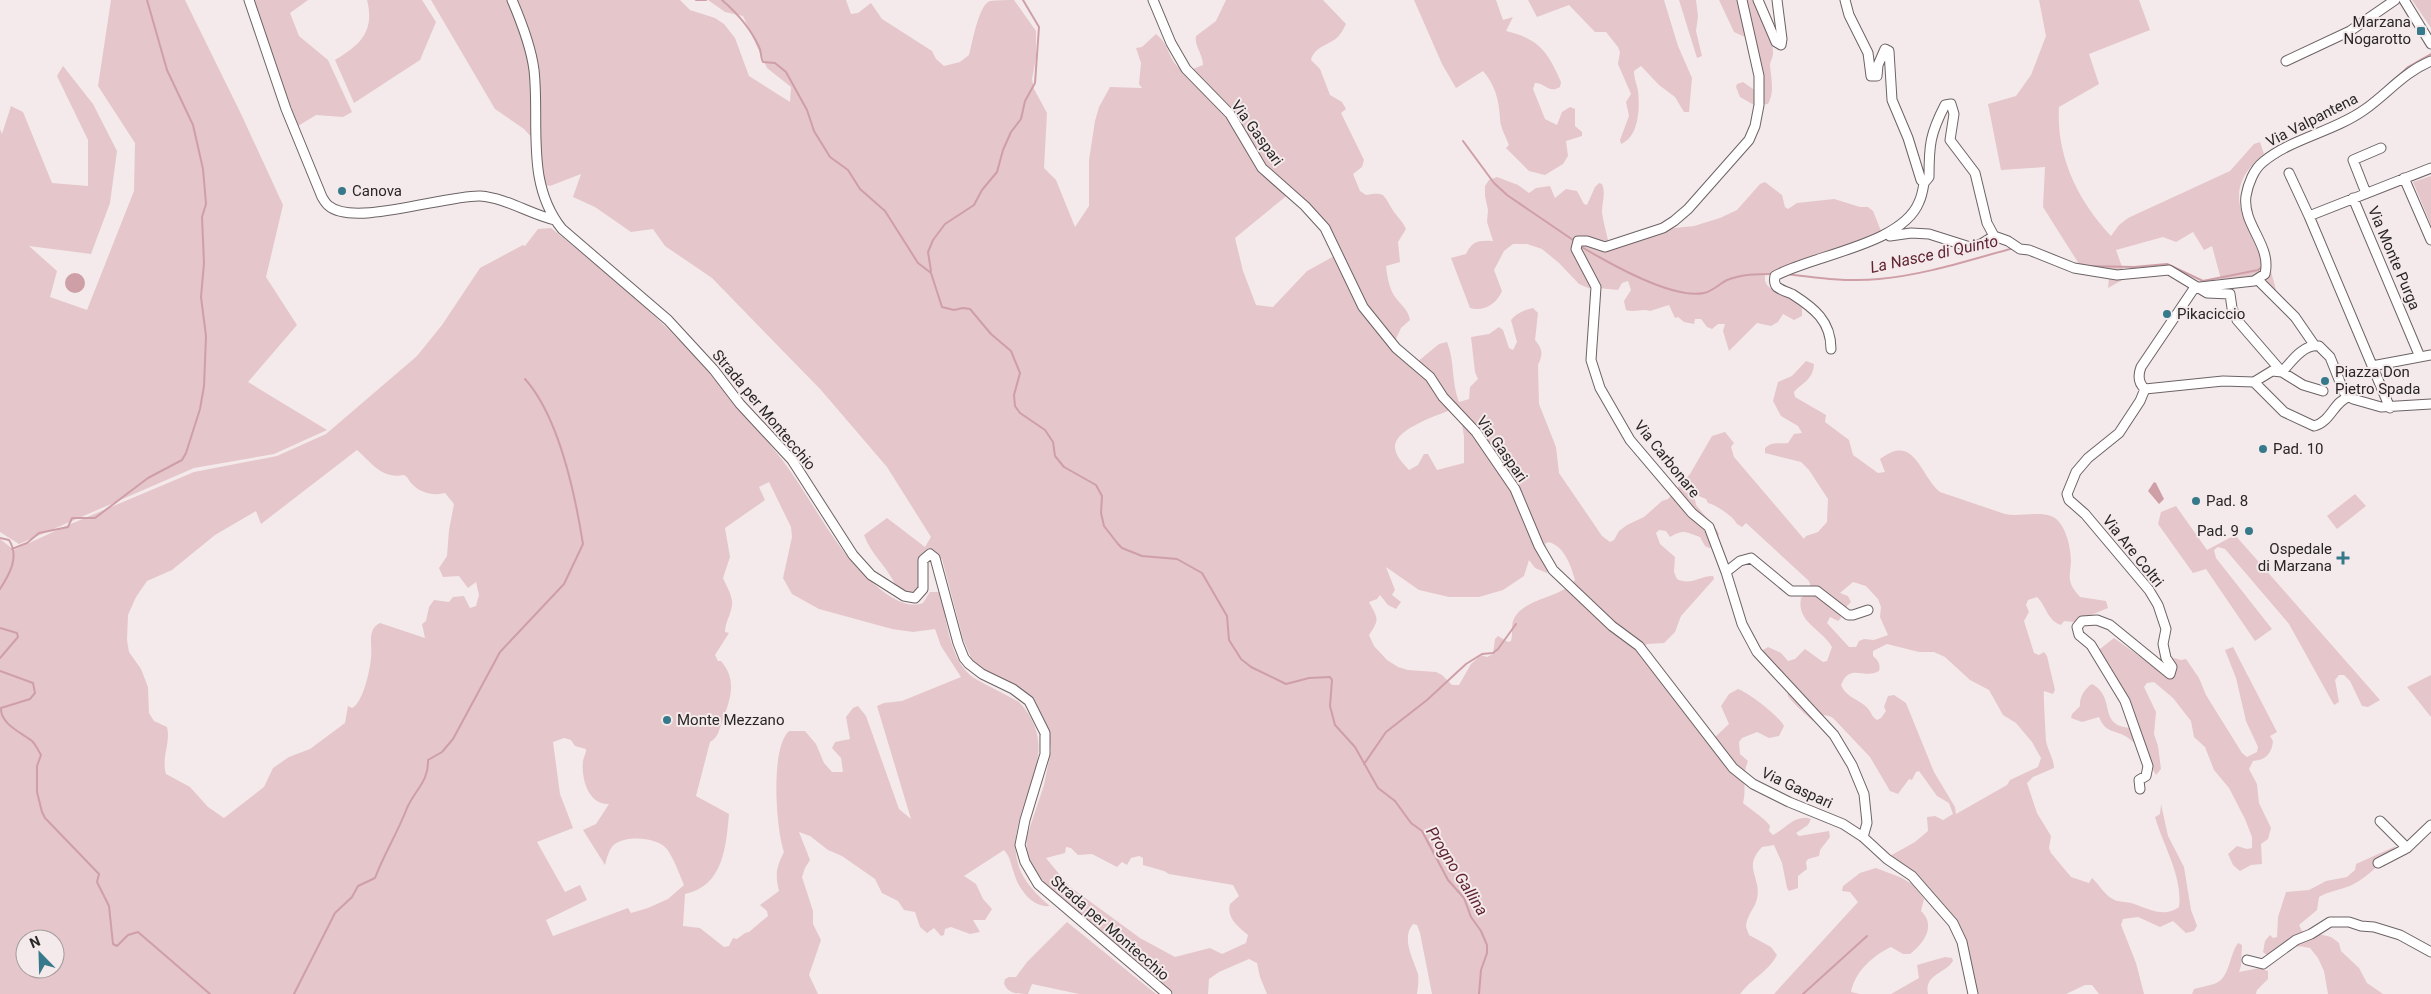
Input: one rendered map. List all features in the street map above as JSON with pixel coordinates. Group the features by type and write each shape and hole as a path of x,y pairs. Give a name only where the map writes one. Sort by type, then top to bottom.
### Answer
{"street":[{"path":"249,0 286,109 322,197 328,206 336,210 363,213 477,196 511,202 538,216 556,220"},
{"name":"Strada per Montecchio","path":"512,0 520,19 534,68 538,177 542,194 556,220 562,229 668,320 714,370 740,404 792,460 853,555 871,575 904,596 915,598 920,595 923,589 924,560 930,554 935,558 958,643 964,658 982,674 1013,689 1029,701 1045,733 1045,754 1025,820 1020,845 1024,862 1038,884 1166,994"},
{"name":"Via Gaspari","path":"1153,0 1171,44 1186,69 1230,114 1262,168 1305,206 1325,228 1363,307 1396,348 1430,377 1444,397 1476,432 1515,489 1539,546 1553,570 1612,626 1638,646 1734,768 1753,784 1789,802 1843,824 1862,837 1886,859 1912,876 1953,923 1962,942 1973,994"},
{"name":"Via Carbonare","path":"1742,0 1759,76 1759,105 1755,126 1749,140 1688,209 1674,221 1663,228 1605,248 1587,241 1578,241 1576,249 1596,287 1591,360 1600,388 1630,440 1692,512 1708,527 1726,572 1742,624 1757,652 1834,735 1852,765 1864,794 1867,822 1862,837"},
{"path":"1758,0 1776,42 1781,45 1777,0"},
{"path":"1846,0 1849,16 1868,53 1872,76 1877,76 1878,65 1885,49 1889,51 1892,100 1908,138 1920,180 1924,183"},
{"path":"2286,61 2350,31 2395,0"},
{"path":"2404,0 2431,44"},
{"name":"Via Valpantena","path":"2258,280 2265,274 2268,264 2263,248 2249,223 2245,208 2250,180 2260,164 2270,156 2343,123 2364,110 2408,73 2431,61"},
{"path":"1831,349 1831,338 1824,320 1808,305 1778,288 1774,282 1779,274 1890,232 1908,218 1919,203 1924,183 1929,177 1931,132 1945,105 1951,104 1954,114 1950,140 1975,173 1987,223 1994,236 2008,241 2020,249 2029,250 2074,268 2117,275 2169,270 2207,293 2230,294 2232,308 2237,320 2282,372 2303,385 2324,391"},
{"path":"2366,193 2353,160 2382,148"},
{"path":"2309,216 2431,168"},
{"path":"2289,173 2390,408"},
{"path":"2404,178 2431,240"},
{"name":"Via Monte Purga","path":"2353,198 2420,357"},
{"path":"1890,232 1890,236 1911,233 1929,234 1970,247 1981,244 1994,236"},
{"path":"2195,287 2207,288 2258,280 2290,312 2315,346"},
{"path":"2195,287 2141,367 2138,374 2140,384 2145,389 2223,381 2254,382 2272,370 2282,372"},
{"path":"2282,372 2298,354 2315,346 2323,348 2330,358 2344,392 2349,397 2363,403 2390,408 2431,404"},
{"path":"2372,366 2431,355"},
{"path":"2254,382 2284,412 2314,426 2318,426 2327,420 2341,401 2349,397"},
{"name":"Via Are Coltri","path":"2140,789 2139,780 2146,776 2148,766 2138,732 2125,701 2092,645 2080,635 2077,627 2082,621 2097,620 2110,625 2170,674 2172,667 2166,658 2163,644 2166,629 2158,605 2149,590 2085,514 2069,500 2068,494 2076,472 2088,458 2119,433 2140,401 2145,389"},
{"path":"1726,572 1740,561 1751,558 1791,591 1817,590 1848,615 1868,610"},
{"path":"2380,821 2407,848"},
{"path":"2378,863 2407,848 2431,825"},
{"path":"2247,960 2263,964 2296,940 2312,934 2330,922 2349,922 2400,935 2431,952"}],"shaded area":[{"path":"111,0 185,0 283,205 266,277 297,325 248,382 327,430 274,454 194,468 19,544 0,532 0,129 2,134 11,106 23,112 52,183 88,186 88,140 57,76 63,66 93,104 117,151 110,203 91,254 29,246 57,271 50,297 87,310 134,191 135,143 98,86"},
{"path":"252,0 308,0 290,13 299,36 328,60 352,112 343,117 316,115 298,126"},
{"path":"367,0 422,0 436,22 420,60 354,103 335,60 352,49 367,29 369,11"},
{"path":"431,0 680,0 690,10 715,18 724,24 735,38 749,76 790,102 791,87 767,68 743,16 725,12 708,0 846,0 851,14 858,13 871,3 882,19 932,51 936,59 944,66 960,62 969,55 979,16 986,4 990,1 1014,0 1036,31 1036,58 1032,79 1034,89 1047,113 1044,168 1056,180 1075,227 1089,206 1089,160 1099,107 1110,87 1142,88 1139,84 1141,63 1136,48 1142,47 1156,34 1161,38 1175,63 1185,72 1203,65 1196,43 1196,36 1216,21 1226,0 1323,0 1346,24 1338,37 1317,50 1311,60 1320,69 1330,95 1342,102 1346,109 1341,113 1364,160 1362,167 1353,174 1360,191 1366,195 1383,195 1406,229 1398,242 1400,262 1386,266 1391,290 1406,310 1410,320 1401,328 1393,345 1416,363 1439,344 1447,342 1459,402 1469,399 1470,387 1478,379 1475,372 1471,337 1489,334 1499,327 1503,330 1509,348 1513,350 1517,342 1511,320 1520,312 1533,308 1538,313 1535,340 1541,352 1538,365 1539,404 1556,447 1559,473 1602,536 1610,542 1627,525 1644,517 1662,501 1668,499 1690,474 1712,436 1725,432 1734,443 1731,447 1734,457 1804,539 1806,536 1818,532 1827,522 1828,499 1809,470 1801,462 1765,453 1765,448 1770,444 1788,443 1794,434 1802,433 1798,426 1781,416 1773,401 1778,382 1792,376 1806,361 1814,364 1812,374 1794,392 1795,397 1826,415 1825,422 1849,440 1853,455 1878,473 1885,472 1880,459 1892,452 1901,451 1909,453 1916,459 1933,485 1940,492 2005,514 2040,514 2056,519 2066,535 2070,549 2070,578 2073,587 2080,597 2106,601 2108,608 2074,622 2064,621 2061,625 2050,617 2037,597 2028,600 2026,605 2029,612 2024,621 2034,653 2039,655 2044,652 2047,656 2055,690 2053,694 2044,691 2046,741 2054,768 2033,777 2027,783 2037,813 2051,836 2049,848 2071,877 2089,883 2092,878 2114,900 2131,903 2157,912 2168,912 2179,907 2179,896 2172,861 2155,817 2160,814 2161,804 2168,836 2184,867 2191,910 2197,926 2194,931 2186,933 2173,921 2160,927 2138,917 2123,919 2121,925 2136,963 2144,994 2099,994 2092,985 2085,985 2066,994 1971,994 1955,926 1890,856 1915,842 1928,831 1927,817 1935,816 1943,820 1953,814 1949,803 1937,796 1919,771 1916,772 1912,780 1909,779 1898,794 1890,791 1870,757 1833,718 1823,715 1813,721 1788,696 1787,685 1760,652 1768,647 1781,653 1788,661 1795,659 1805,649 1823,662 1827,661 1832,647 1806,620 1802,613 1801,598 1812,590 1809,581 1746,523 1742,527 1724,511 1708,503 1706,499 1694,494 1696,505 1719,534 1715,546 1709,548 1705,546 1700,537 1688,533 1682,532 1670,537 1666,531 1659,530 1656,533 1660,544 1675,557 1674,572 1677,579 1691,581 1713,576 1714,579 1681,616 1675,632 1664,643 1647,644 1640,651 1714,738 1729,724 1721,706 1729,694 1738,689 1770,711 1784,726 1779,736 1769,738 1757,732 1742,738 1739,742 1740,754 1748,761 1745,772 1743,803 1770,826 1769,831 1773,835 1791,822 1800,818 1806,818 1811,819 1808,825 1796,833 1799,836 1829,831 1830,837 1820,850 1819,856 1808,859 1806,862 1807,869 1798,876 1798,888 1789,891 1782,863 1774,845 1762,847 1756,854 1753,867 1758,891 1757,899 1747,919 1746,927 1749,935 1771,947 1777,955 1765,970 1740,994 1432,994 1420,933 1417,925 1413,924 1408,936 1408,942 1418,974 1417,994 1267,994 1257,963 1249,959 1219,972 1209,979 1208,994 1174,994 1074,913 1036,876 1028,859 1026,839 1044,785 1051,750 1047,725 1035,702 1004,681 980,668 972,660 963,639 942,559 934,554 929,554 919,589 913,594 896,586 871,549 864,535 887,518 925,547 931,537 887,467 821,390 712,278 665,246 653,229 631,232 595,207 573,197 581,174 550,186 539,183 535,141 524,129 495,109","holes":["1290,193 1332,236 1338,254 1307,271 1273,307 1256,305 1243,271 1235,238","1454,409 1460,409 1464,437 1464,463 1437,470 1428,454 1424,454 1418,465 1409,470 1396,454 1397,440 1410,428","1548,542 1554,544 1563,552 1575,580 1561,591 1533,602 1518,613 1512,623 1511,641 1508,642 1498,636 1495,639 1493,654 1487,657 1481,655 1471,664 1459,685 1452,685 1436,672 1408,670 1398,667 1387,660 1374,646 1369,635 1376,622 1369,602 1377,599 1380,595 1388,605 1396,609 1401,602 1392,595 1395,590 1386,567 1419,590 1449,597 1479,597 1503,590 1524,576 1529,560 1535,568 1547,573 1551,568 1545,544","1853,582 1866,586 1878,599 1881,607 1880,617 1888,635 1874,640 1864,639 1859,641 1856,647 1849,647 1827,623 1830,617 1838,621 1841,618 1837,606 1846,607 1851,602 1848,596 1840,593","1887,644 1919,652 1934,652 1945,657 1970,680 1989,690 2003,715 2016,723 2032,742 2041,758 2038,767 2010,780 2007,785 1956,814 1955,807 1934,772 1906,703 1894,695 1888,696 1884,707 1886,711 1877,720 1866,706 1847,693 1841,685 1849,674 1868,674 1879,671 1879,663 1873,656 1873,651","1066,847 1071,848 1078,855 1092,854 1117,867 1122,862 1127,865 1131,858 1139,856 1143,858 1143,865 1169,874 1233,885 1239,896 1230,904 1230,914 1234,922 1248,935 1246,943 1222,954 1210,948 1175,957 1140,938 1069,886 1046,858 1065,853"]},
{"path":"1414,0 1496,0 1503,20 1513,17 1506,31 1527,38 1541,48 1552,62 1561,82 1560,87 1556,89 1550,89 1535,83 1533,89 1545,119 1557,125 1562,112 1570,107 1575,109 1575,126 1582,132 1582,136 1566,141 1568,156 1563,164 1545,175 1529,171 1506,148 1509,145 1501,125 1499,105 1491,82 1483,71 1456,88 1442,64"},
{"path":"1528,0 1664,0 1678,46 1692,78 1689,112 1684,112 1675,97 1659,85 1641,66 1634,71 1639,98 1635,129 1632,135 1621,144 1620,140 1629,116 1626,102 1631,94 1618,64 1620,52 1618,47 1606,32 1595,32 1569,5 1537,17"},
{"path":"1679,0 1696,0 1698,16 1696,31 1702,56 1697,58"},
{"path":"1719,0 1758,0 1773,47 1770,65 1772,90 1768,104 1754,105 1740,97 1736,87 1737,84 1743,82 1756,91 1762,87 1747,38 1734,32"},
{"path":"2039,0 2139,0 2150,30 2089,54 2099,84 2059,107 2061,143 2065,160 2079,193 2099,222 2111,236 2119,225 2128,218 2230,171 2254,144 2260,142 2264,154 2249,169 2242,182 2239,196 2245,223 2264,267 2258,279 2222,283 2212,246 2204,250 2193,232 2176,242 2163,237 2116,250 2126,278 2108,288 2110,269 2079,264 2043,207 2045,167 2001,170 1988,104 2016,96 2031,75 2046,36"},
{"path":"2412,0 2431,0 2431,28"},
{"path":"2431,176 2431,225 2413,182"},
{"path":"1497,177 1518,185 1529,193 1536,188 1550,186 1555,198 1566,189 1577,191 1584,204 1587,205 1595,187 1599,183 1602,184 1604,195 1602,212 1609,244 1665,229 1694,226 1720,218 1737,210 1760,184 1765,182 1782,195 1785,207 1788,209 1797,203 1834,199 1860,207 1868,207 1873,211 1881,231 1844,247 1765,275 1768,287 1788,296 1794,301 1802,308 1802,316 1794,320 1783,314 1778,322 1771,326 1757,323 1729,351 1723,331 1725,324 1718,324 1712,329 1707,327 1701,319 1695,319 1694,324 1684,322 1678,317 1675,318 1669,305 1650,311 1626,310 1624,301 1631,290 1628,281 1622,283 1618,290 1598,288 1593,290 1579,284 1559,263 1542,249 1527,244 1513,244 1504,251 1494,270 1502,291 1497,300 1485,308 1470,308 1451,258 1466,254 1476,242 1493,241 1487,222 1488,210 1485,186 1489,180"},
{"path":"551,228 655,316 724,390 776,452 846,555 883,592 903,603 916,605 923,603 930,592 940,592 950,639 959,661 966,671 974,678 1019,702 1034,723 1038,744 1037,765 1017,829 1016,850 1021,872 1027,882 1050,906 1037,904 1022,891 1004,850 964,876 976,884 983,899 992,909 985,920 973,920 980,932 970,934 951,927 945,929 944,935 941,936 934,928 927,933 920,927 915,912 904,910 898,901 882,893 875,879 842,856 828,850 810,836 799,832 810,860 802,877 813,911 813,924 821,940 809,975 818,994 0,994 0,539 14,550 194,472 277,456 326,434 417,356 442,325 480,268 523,245 525,246 538,229","holes":["357,450 372,465 383,472 389,475 404,475 415,487 423,492 432,494 445,493 454,504 447,556 439,568 443,577 459,576 468,588 476,582 479,595 476,606 470,608 464,596 453,597 449,602 434,600 429,607 426,621 422,624 425,638 380,623 376,626 371,639 370,663 363,693 356,705 352,708 348,706 345,723 310,749 289,757 273,768 264,787 224,818 208,807 190,787 166,774 167,727 154,721 149,713 148,687 141,669 129,652 127,640 128,615 136,597 147,581 172,570 215,535 256,511 261,524","769,482 791,527 792,537 783,578 792,594 819,609 892,629 913,632 935,629 941,646 961,677 902,701 884,703 877,706 911,819 899,809 866,716 858,706 853,708 846,717 850,739 835,742 832,748 841,758 843,772 832,772 824,763 816,744 805,731 789,731 783,740 777,771 777,808 784,852 777,871 779,891 760,905 767,911 768,916 749,932 737,939 733,938 729,946 724,947 700,928 683,926 685,894 698,890 715,873 724,851 729,814 696,796 710,742 719,731 731,691 731,683 726,668 721,661 718,661 715,655 729,633 725,632 725,628 732,605 731,595 723,578 730,557 725,528 765,500 759,487","564,738 571,740 575,746 586,749 583,761 583,775 587,789 596,800 609,804 596,824 583,830 605,865 611,848 620,841 634,838 657,842 667,849 684,885 668,899 648,908 631,913 628,908 553,936 546,920 587,900 580,885 565,892 537,842 573,828 560,794 553,742"]},
{"path":"2270,268 2278,297 2260,281"},
{"path":"71,273 79,273 85,279 85,287 79,293 71,293 65,287 65,279"},
{"path":"2154,482 2164,499 2159,504 2148,491"},
{"path":"2355,494 2366,506 2337,529 2327,516"},
{"path":"2176,506 2207,550 2235,535 2380,700 2368,707 2362,706 2350,681 2344,675 2339,675 2335,680 2339,702 2334,705 2289,624 2225,549 2218,547 2214,550 2216,558 2272,629 2255,641 2206,569 2193,573 2158,524 2161,512"},
{"path":"2114,638 2168,677 2170,657 2181,660 2186,659 2242,753 2247,757 2257,752 2258,747 2246,721 2236,678 2225,650 2233,647 2277,732 2270,736 2273,741 2270,752 2265,757 2253,761 2249,769 2257,784 2259,803 2271,828 2268,839 2261,844 2262,864 2251,865 2240,871 2233,865 2228,854 2237,846 2247,849 2252,848 2252,837 2245,819 2229,788 2214,770 2205,747 2194,737 2191,721 2173,698 2154,682 2147,683 2144,687 2156,712 2154,734 2158,746 2161,769 2156,775 2136,745 2127,737 2104,726 2099,717 2082,722 2071,718 2072,714 2080,706 2083,694 2092,684 2100,690 2111,718 2115,723 2123,727 2135,728 2100,656 2100,649"},
{"path":"2431,675 2431,717 2407,687"},
{"path":"2396,846 2376,867 2359,881 2319,897 2317,910 2299,925 2302,931 2312,937 2319,934 2331,937 2339,943 2341,951 2359,968 2367,983 2383,994 2328,994 2324,971 2318,958 2310,948 2294,947 2274,955 2263,952 2265,941 2270,935 2273,938 2277,937 2278,917 2286,892 2309,890 2326,881 2347,877 2355,870 2356,864"},
{"path":"1876,868 1902,878 1913,885 1924,899 1921,911 1926,917 1928,929 1919,945 1910,954 1903,954 1891,947 1877,955 1865,965 1856,978 1851,992 1860,994 1774,994 1858,902 1850,892 1842,891 1843,886 1860,873"},
{"path":"1067,922 1156,994 1079,994 1032,984 1028,994 1008,990 1004,984 1005,979 1016,977 1027,962"},
{"path":"2238,943 2242,945 2239,972 2260,968 2268,971 2268,979 2257,990 2256,994 2192,994 2194,989 2214,984 2223,977"},
{"path":"1945,957 1952,958 1953,961 1932,978 1929,982 1928,994 1891,994 1919,978 1917,965"}],"waterway":[{"path":"12,549 27,543 39,533 68,527 72,518 95,518 148,478 182,460 200,409 204,386 206,336 201,297 204,263 202,217 206,204 203,169 193,125 167,70 147,0"},
{"name":"Progno Gallina","path":"696,0 706,0"},
{"name":"Progno Gallina","path":"722,0 752,34 760,49 763,62 775,63 786,72 807,110 814,131 830,157 848,170 860,189 885,211 918,263 931,273 942,307 954,310 970,309 991,334 1011,351 1020,373 1014,395 1015,406 1020,413 1045,430 1053,442 1055,456 1064,467 1096,485 1102,496 1101,513 1104,526 1118,544 1122,548 1142,556 1177,559 1202,573 1227,616 1229,640 1241,659 1251,667 1286,684 1309,678 1330,677 1332,680 1330,706 1335,725 1355,747 1378,788 1395,801 1411,823 1422,831 1448,880 1464,898 1471,917 1481,931 1487,945 1487,953 1481,970 1479,994"},
{"path":"931,271 928,252 933,240 945,224 974,205 982,190 997,172 1003,150 1011,132 1021,119 1025,101 1035,83 1039,27 1023,0"},
{"name":"La Nasce di Quinto","path":"2397,78 2408,67 2431,54"},
{"name":"La Nasce di Quinto","path":"1463,141 1494,183 1507,195 1573,240"},
{"name":"La Nasce di Quinto","path":"1580,246 1640,278 1675,291 1691,294 1707,292 1727,280 1738,277 1755,274 1773,274"},
{"name":"La Nasce di Quinto","path":"1787,274 1844,280 1879,279 1930,271 2014,248"},
{"name":"La Nasce di Quinto","path":"2087,266 2134,267 2167,264 2203,281 2258,270 2263,266"},
{"path":"294,994 335,913 352,897 358,886 375,878 407,808 424,780 428,760 442,752 453,739 500,652 564,584 583,544 564,457 547,414 537,395 525,379"},
{"path":"0,538 9,540 13,553 10,572 0,589"},
{"path":"1364,764 1386,732 1427,700 1466,664 1482,654 1493,653 1498,649 1516,624"},
{"path":"0,628 17,633 18,637 0,658"},
{"path":"0,671 33,683 35,693 30,699 1,708 2,714 8,723 32,741 41,755 37,766 37,792 45,818 99,874 97,882 109,906 113,944 117,946 128,935 138,932 210,994"},
{"path":"1803,994 1867,936"}],"place":[{"name":"Marzana Nogarotto","path":"2421,31"},
{"name":"Canova","path":"342,191"},
{"name":"Pikaciccio","path":"2167,314"},
{"name":"Piazza Don Pietro Spada","path":"2325,381"},
{"name":"Pad. 10","path":"2263,449"},
{"name":"Pad. 8","path":"2196,501"},
{"name":"Pad. 9","path":"2249,531"},
{"name":"Ospedale di Marzana","path":"2343,558"},
{"name":"Monte Mezzano","path":"667,720"}]}
